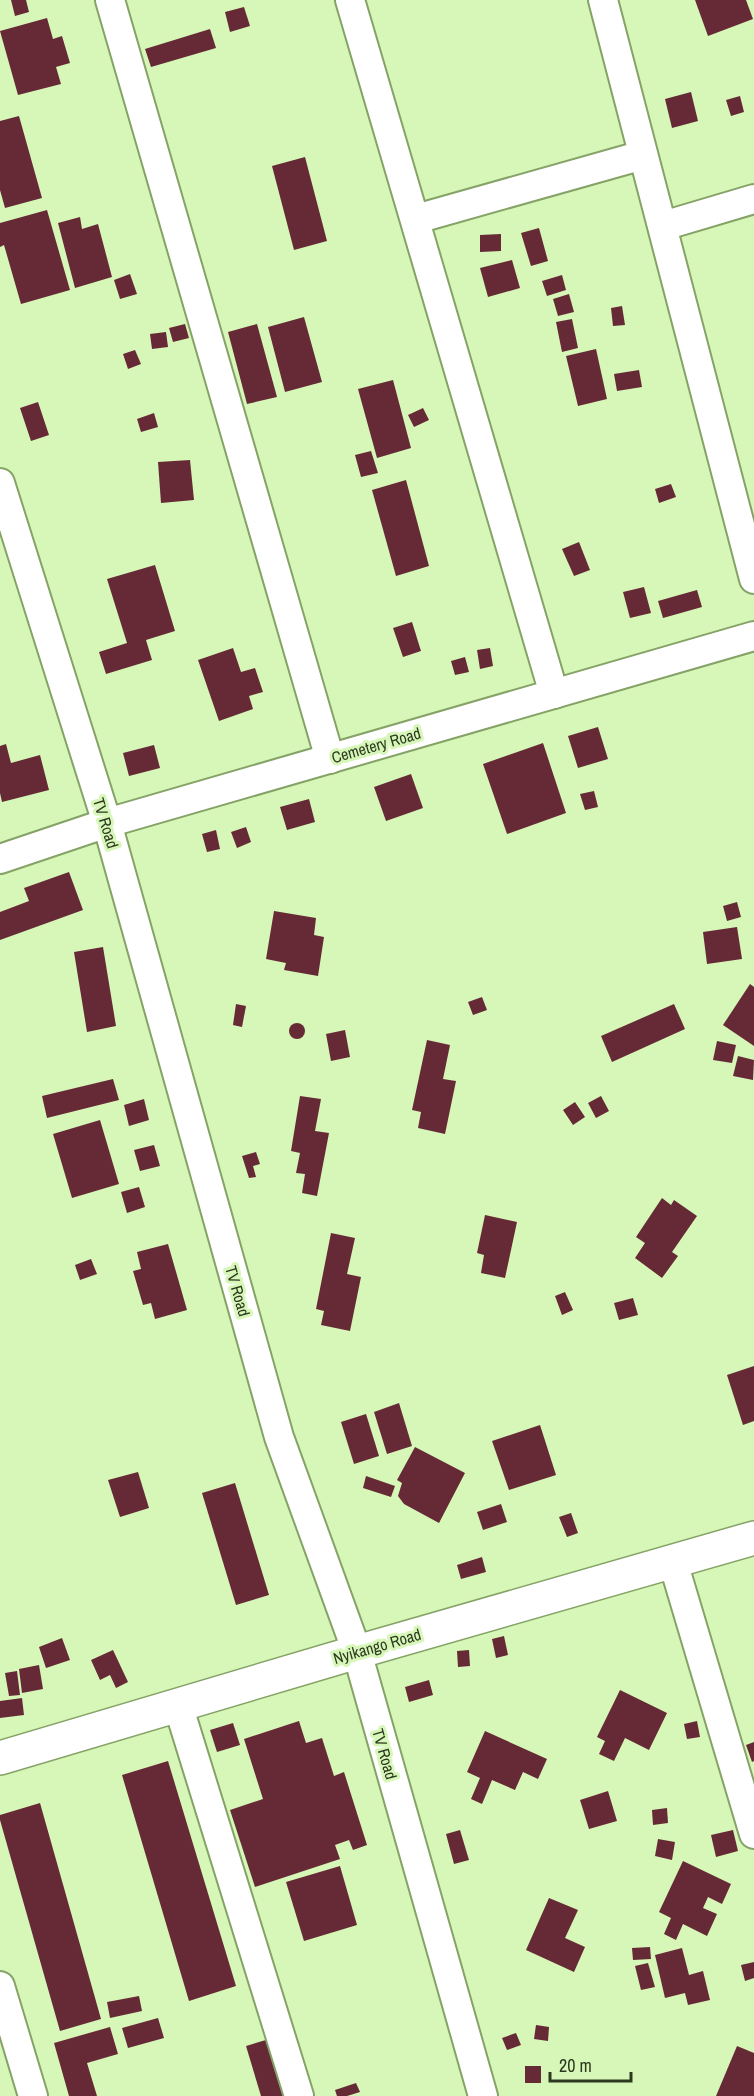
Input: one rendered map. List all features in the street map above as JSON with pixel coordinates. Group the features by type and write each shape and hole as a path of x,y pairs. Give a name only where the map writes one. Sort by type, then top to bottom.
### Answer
{"street":[{"path":"110,0 330,759"},
{"path":"350,0 554,694"},
{"path":"603,0 754,579"},
{"path":"416,219 643,155"},
{"path":"663,226 754,199"},
{"name":"TV Road","path":"0,483 107,823 279,1437 357,1652 483,2096"},
{"name":"Cemetery Road","path":"0,859 107,823 754,636"},
{"name":"Nyikango Road","path":"0,1758 754,1538"},
{"path":"673,1562 754,1834"},
{"path":"177,1705 299,2096"},
{"path":"0,1986 33,2096"}],"building":[{"path":"11,0 26,0 29,12 15,16"},
{"path":"695,0 746,0 753,19 708,36"},
{"path":"244,7 250,26 230,32 225,12"},
{"path":"47,18 53,39 62,36 70,63 56,67 61,84 18,95 0,31"},
{"path":"210,29 216,48 151,67 145,49"},
{"path":"691,92 698,121 672,128 665,99"},
{"path":"740,96 744,112 731,116 726,100"},
{"path":"19,116 42,198 5,208 0,190 0,121"},
{"path":"305,157 327,241 294,250 272,166"},
{"path":"47,210 70,290 21,304 4,245 0,247 0,223"},
{"path":"80,217 82,229 98,224 112,277 75,288 58,223"},
{"path":"539,228 548,261 531,266 521,233"},
{"path":"501,234 501,251 480,252 480,235"},
{"path":"512,260 520,288 488,297 480,268"},
{"path":"130,274 137,294 120,299 114,280"},
{"path":"562,275 566,290 547,296 542,281"},
{"path":"569,294 574,312 558,316 553,299"},
{"path":"622,306 625,325 613,326 611,308"},
{"path":"304,317 322,382 285,392 268,327"},
{"path":"572,319 578,348 562,352 556,322"},
{"path":"185,324 189,338 173,342 169,328"},
{"path":"257,324 277,397 247,404 228,332"},
{"path":"166,332 168,347 152,349 150,334"},
{"path":"596,349 607,399 578,406 566,356"},
{"path":"135,350 141,364 128,369 123,354"},
{"path":"639,370 642,387 617,391 614,374"},
{"path":"393,380 411,448 377,458 358,389"},
{"path":"38,402 49,435 31,441 20,408"},
{"path":"423,408 429,420 414,427 408,415"},
{"path":"154,413 158,427 141,432 137,419"},
{"path":"371,451 378,473 361,477 355,455"},
{"path":"190,460 194,500 161,503 158,462"},
{"path":"406,480 429,566 396,576 372,490"},
{"path":"671,484 676,497 659,503 655,489"},
{"path":"579,542 590,570 574,576 562,549"},
{"path":"155,565 175,631 146,640 152,660 106,674 99,652 127,643 107,579"},
{"path":"644,587 651,613 630,618 623,592"},
{"path":"697,590 702,607 663,618 658,601"},
{"path":"412,622 421,651 403,657 393,628"},
{"path":"233,648 241,672 255,668 263,692 249,696 253,709 219,721 198,660"},
{"path":"490,648 493,666 480,669 477,650"},
{"path":"465,657 469,672 455,675 451,661"},
{"path":"598,727 608,759 578,768 568,736"},
{"path":"543,743 566,813 507,834 483,764"},
{"path":"6,744 11,763 40,755 49,790 2,802 0,746"},
{"path":"154,745 160,768 129,776 123,753"},
{"path":"411,774 423,808 386,821 374,787"},
{"path":"594,791 598,807 585,810 580,794"},
{"path":"309,799 315,822 287,830 280,807"},
{"path":"246,827 251,842 237,848 231,832"},
{"path":"216,830 220,849 207,852 202,834"},
{"path":"69,872 83,910 0,940 0,912 29,901 24,888"},
{"path":"737,902 741,917 727,921 723,906"},
{"path":"274,911 316,918 314,935 324,937 318,976 284,970 286,963 266,959"},
{"path":"737,927 742,959 707,964 703,932"},
{"path":"103,947 116,1026 87,1032 74,952"},
{"path":"750,984 754,987 754,1046 723,1025"},
{"path":"482,997 487,1010 473,1015 468,1002"},
{"path":"236,1004 246,1006 242,1027 233,1025"},
{"path":"674,1004 685,1029 612,1062 601,1036"},
{"path":"297,1023 303,1025 305,1031 303,1037 297,1039 291,1037 289,1031 291,1025"},
{"path":"345,1030 350,1057 331,1061 326,1034"},
{"path":"427,1040 450,1045 443,1079 456,1081 445,1134 418,1128 421,1112 412,1110"},
{"path":"717,1041 736,1045 732,1063 713,1060"},
{"path":"738,1056 754,1060 753,1080 733,1076"},
{"path":"113,1079 119,1100 47,1118 42,1096"},
{"path":"300,1096 321,1099 315,1131 329,1133 317,1196 302,1193 305,1174 296,1173 300,1153 291,1151"},
{"path":"601,1096 609,1111 596,1118 588,1103"},
{"path":"144,1099 149,1120 129,1126 124,1105"},
{"path":"575,1102 585,1117 573,1125 563,1110"},
{"path":"100,1120 119,1184 72,1198 53,1134"},
{"path":"154,1145 160,1166 140,1171 134,1150"},
{"path":"256,1152 260,1164 253,1166 256,1177 249,1178 242,1156"},
{"path":"139,1187 145,1207 127,1213 121,1192"},
{"path":"662,1198 671,1205 674,1200 697,1216 672,1252 678,1256 662,1278 635,1258 645,1243 636,1237"},
{"path":"485,1215 517,1222 505,1278 481,1273 484,1255 477,1253"},
{"path":"331,1233 355,1238 347,1274 361,1277 350,1331 321,1325 324,1311 316,1309"},
{"path":"168,1244 187,1310 155,1319 151,1303 143,1305 133,1271 141,1269 137,1252"},
{"path":"91,1259 97,1274 80,1280 75,1265"},
{"path":"565,1292 573,1310 562,1315 555,1296"},
{"path":"633,1298 638,1315 619,1320 614,1303"},
{"path":"754,1366 754,1421 743,1425 727,1375"},
{"path":"399,1403 412,1446 387,1454 374,1412"},
{"path":"366,1414 379,1456 354,1464 341,1422"},
{"path":"540,1425 556,1475 509,1490 492,1441"},
{"path":"415,1447 465,1473 439,1523 404,1504 398,1496 402,1483 397,1480"},
{"path":"138,1472 149,1508 120,1517 108,1480"},
{"path":"366,1476 395,1486 391,1497 363,1488"},
{"path":"235,1483 269,1595 236,1605 202,1493"},
{"path":"501,1504 507,1522 483,1530 477,1512"},
{"path":"571,1513 578,1533 567,1537 559,1517"},
{"path":"482,1557 486,1572 461,1579 457,1565"},
{"path":"504,1636 508,1655 496,1658 492,1639"},
{"path":"62,1638 70,1660 46,1668 39,1647"},
{"path":"113,1650 128,1682 116,1688 110,1675 100,1680 91,1660"},
{"path":"469,1650 470,1666 458,1667 457,1651"},
{"path":"39,1665 43,1689 22,1693 19,1669"},
{"path":"17,1671 20,1695 9,1696 5,1673"},
{"path":"429,1680 433,1695 409,1702 405,1687"},
{"path":"620,1690 667,1713 649,1750 625,1738 614,1761 599,1754 605,1741 597,1737"},
{"path":"22,1698 24,1715 0,1718 0,1701"},
{"path":"299,1721 306,1743 322,1738 334,1776 344,1772 367,1845 353,1850 349,1840 335,1845 340,1859 255,1887 230,1810 263,1799 244,1739"},
{"path":"697,1721 700,1737 687,1739 684,1724"},
{"path":"233,1723 240,1745 217,1752 210,1730"},
{"path":"485,1731 547,1759 538,1779 523,1772 515,1790 492,1780 482,1804 471,1799 480,1778 467,1772"},
{"path":"754,1742 754,1761 752,1762 746,1745"},
{"path":"168,1761 236,1986 189,2001 122,1775"},
{"path":"608,1791 617,1821 589,1829 580,1800"},
{"path":"40,1803 101,2019 60,2031 0,1820 0,1815"},
{"path":"667,1808 668,1823 653,1825 652,1810"},
{"path":"460,1830 469,1860 454,1864 446,1834"},
{"path":"733,1830 738,1851 716,1857 711,1835"},
{"path":"658,1839 675,1842 672,1860 655,1856"},
{"path":"683,1861 731,1884 722,1904 708,1897 703,1908 717,1914 707,1936 683,1924 676,1940 664,1934 671,1918 659,1912"},
{"path":"340,1866 357,1925 304,1941 286,1882"},
{"path":"549,1898 578,1910 565,1938 585,1947 574,1972 526,1950"},
{"path":"650,1947 651,1959 633,1960 632,1948"},
{"path":"682,1948 689,1975 703,1971 710,2000 688,2005 685,1993 665,1998 655,1955"},
{"path":"754,1962 754,1978 745,1981 741,1965"},
{"path":"648,1963 655,1987 641,1990 635,1966"},
{"path":"139,1996 142,2011 110,2018 107,2002"},
{"path":"158,2018 164,2038 128,2048 122,2028"},
{"path":"536,2025 549,2027 548,2041 534,2039"},
{"path":"110,2027 118,2054 87,2063 97,2096 69,2096 54,2043"},
{"path":"516,2033 521,2045 507,2050 502,2038"},
{"path":"276,2037 294,2096 261,2096 246,2046"},
{"path":"737,2046 754,2053 754,2096 716,2096"},
{"path":"525,2066 541,2066 541,2083 525,2083"},
{"path":"356,2083 360,2092 337,2096 335,2090"}]}
